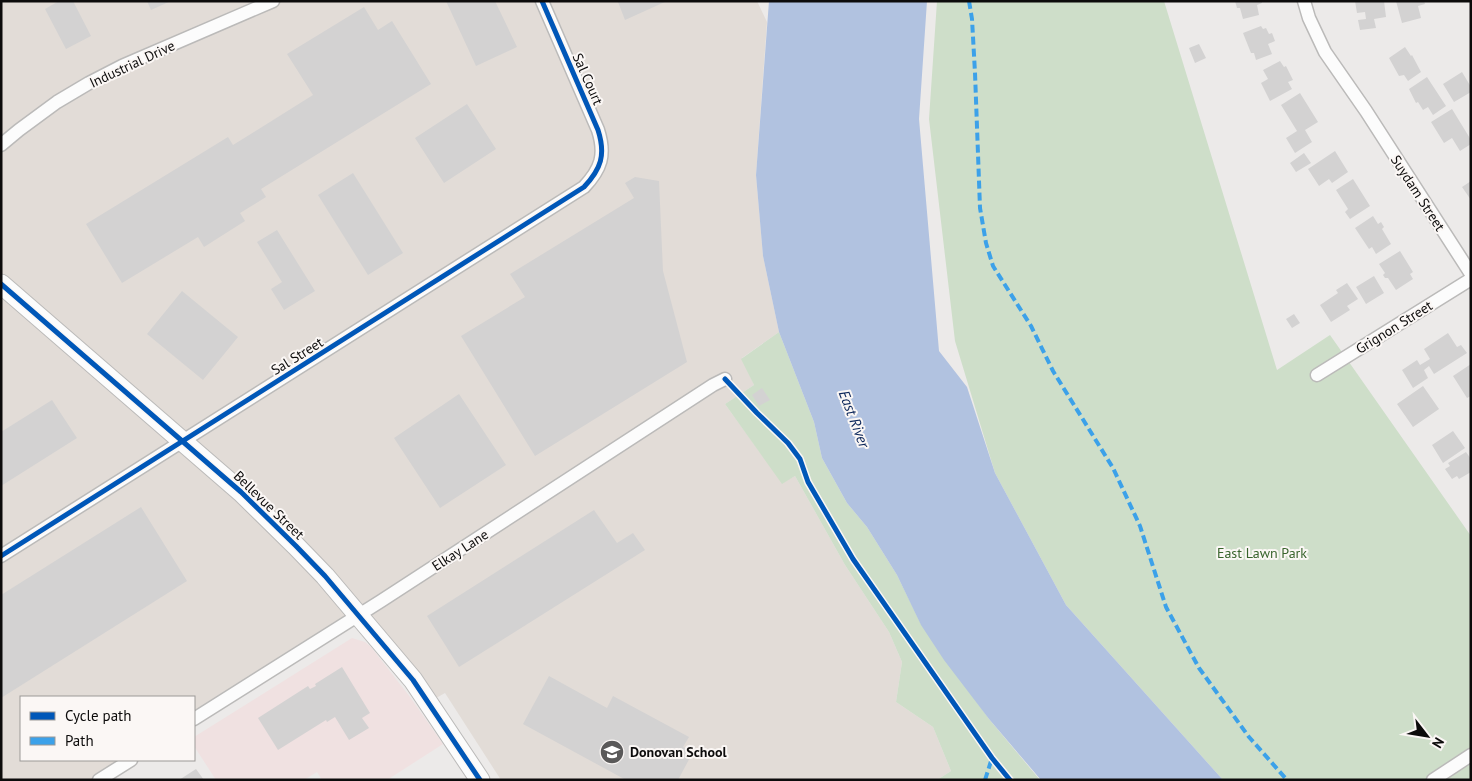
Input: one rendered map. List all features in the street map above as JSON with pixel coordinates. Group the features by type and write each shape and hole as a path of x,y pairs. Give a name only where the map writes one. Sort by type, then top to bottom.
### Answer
{"street":[{"name":"Industrial Drive","path":"1,145 50,107 89,83 122,66 273,1"},
{"name":"Sal Court","path":"542,1 598,130 602,142 599,167"},
{"name":"Suydam Street","path":"1304,1 1309,18 1325,52 1366,111 1471,274"},
{"name":"Sal Street","path":"1,556 584,187 595,176 599,167"},
{"name":"Grignon Street","path":"1317,375 1471,279"},
{"name":"Bellevue Street","path":"1,284 183,441 275,525 325,576 413,680 480,780"},
{"name":"Elkay Lane","path":"195,718 358,616 725,379"},
{"path":"1433,780 1471,755"},
{"path":"99,780 129,761"}],"shaded area":[{"path":"1,1 757,1 767,22 756,175 763,256 779,332 742,358 754,385 725,404 782,483 795,476 845,565 889,632 902,662 896,702 933,727 951,771 937,780 501,780 445,693 429,702 357,616 195,718 195,696 20,696 20,761 129,761 99,780 1,780"},
{"path":"352,638 365,642 371,647 410,697 443,744 387,780 322,780 317,772 304,780 216,780 195,748 195,736"}],"green space":[{"name":"East Lawn Park","path":"937,1 1164,1 1277,370 1330,335 1471,536 1471,780 1223,780 1066,605 995,473 955,341 929,119"},
{"path":"779,332 814,422 822,458 847,503 867,527 897,575 921,624 989,719 1040,780 937,780 951,771 933,727 896,702 902,662 889,632 845,565 795,476 782,484 725,404 754,385 741,359"}],"water":[{"name":"East River","path":"769,1 927,1 919,119 939,351 967,387 995,473 1066,605 1223,780 1041,780 989,719 944,660 921,625 897,575 867,527 847,503 822,458 814,422 779,332 763,256 756,175"}],"building":[{"path":"59,1 73,1 91,36 66,49 45,9"},
{"path":"147,1 171,1 151,10"},
{"path":"446,1 495,1 517,47 476,66"},
{"path":"667,1 625,20 618,2"},
{"path":"1235,1 1262,1 1262,3 1257,5 1259,15 1243,19 1240,8 1237,8"},
{"path":"1355,1 1384,1 1386,17 1374,19 1376,28 1360,30 1358,20 1366,19 1365,12 1357,13"},
{"path":"1396,1 1424,1 1425,4 1418,6 1421,18 1402,23"},
{"path":"364,7 378,30 392,21 431,84 261,189 266,197 240,213 245,221 204,247 198,237 122,283 86,224 228,137 233,145 313,95 287,54"},
{"path":"1261,26 1263,29 1266,28 1269,34 1272,33 1275,41 1268,44 1272,54 1256,60 1243,33"},
{"path":"1199,44 1206,58 1195,63 1189,48"},
{"path":"1405,47 1412,55 1421,72 1408,81 1404,75 1399,76 1389,58"},
{"path":"1280,61 1284,67 1286,66 1293,80 1288,82 1292,89 1270,101 1261,83 1268,79 1263,70"},
{"path":"1462,72 1471,87 1471,92 1454,102 1443,84"},
{"path":"1427,77 1446,106 1433,115 1428,107 1423,110 1418,102 1416,103 1409,89"},
{"path":"1300,93 1318,122 1305,130 1312,142 1295,153 1286,138 1297,131 1281,105"},
{"path":"467,104 496,149 444,183 415,138"},
{"path":"1452,109 1471,140 1471,144 1460,151 1452,138 1444,143 1431,122"},
{"path":"1335,151 1348,172 1332,183 1329,179 1319,186 1308,169"},
{"path":"1304,153 1311,163 1296,172 1290,163"},
{"path":"353,173 403,253 368,275 318,195"},
{"path":"635,177 659,181 663,271 687,362 535,456 461,336 525,297 510,274 634,198 625,183"},
{"path":"1353,179 1370,206 1350,219 1345,212 1348,209 1336,190"},
{"path":"1471,181 1471,200 1462,187"},
{"path":"1373,216 1378,224 1381,222 1384,227 1382,229 1391,244 1376,254 1372,247 1369,249 1355,228"},
{"path":"277,230 315,291 284,310 271,289 282,282 257,242"},
{"path":"1400,251 1413,272 1410,274 1413,279 1396,290 1388,278 1385,278 1383,275 1385,273 1379,264"},
{"path":"1374,276 1384,293 1366,304 1356,287"},
{"path":"1347,283 1358,299 1347,306 1350,310 1331,322 1320,305 1338,293 1336,290"},
{"path":"182,291 238,337 203,380 147,334"},
{"path":"1294,314 1300,323 1292,328 1286,319"},
{"path":"1448,333 1457,347 1461,345 1467,353 1434,374 1429,366 1424,370 1428,378 1413,388 1402,370 1417,360 1420,365 1430,359 1424,349"},
{"path":"1471,364 1471,396 1467,398 1453,376"},
{"path":"1423,386 1439,409 1413,427 1397,404"},
{"path":"762,388 770,400 759,406 752,395"},
{"path":"459,394 506,465 440,508 394,438"},
{"path":"52,400 77,438 1,486 1,432"},
{"path":"1453,431 1465,448 1443,463 1432,445"},
{"path":"1466,452 1471,459 1471,472 1459,479 1457,476 1452,479 1445,469 1450,466 1448,463"},
{"path":"141,507 187,581 1,698 1,595"},
{"path":"594,510 617,543 633,533 645,550 459,667 427,616"},
{"path":"342,667 370,713 362,718 369,728 349,740 335,717 327,722 326,720 278,750 258,718 308,686 310,689 316,686 315,684"},
{"path":"549,676 607,708 613,696 689,737 683,747 693,752 678,780 626,780 523,724"},
{"path":"196,769 204,780 179,780"}],"marked path":[{"path":"969,1 975,73 980,208 986,243 993,266 1031,326 1053,371 1113,468 1140,526 1166,607 1199,668 1249,737 1287,780"},
{"path":"985,780 992,758"}],"cycle path":[{"path":"1,556 584,187 598,168 602,147 598,130 542,1"},
{"path":"1,284 241,492 325,576 413,680 480,780"},
{"path":"725,379 788,443 800,459 808,482 853,559 992,758 1010,780"}],"place":[{"name":"Donovan School","path":"612,752"}]}
